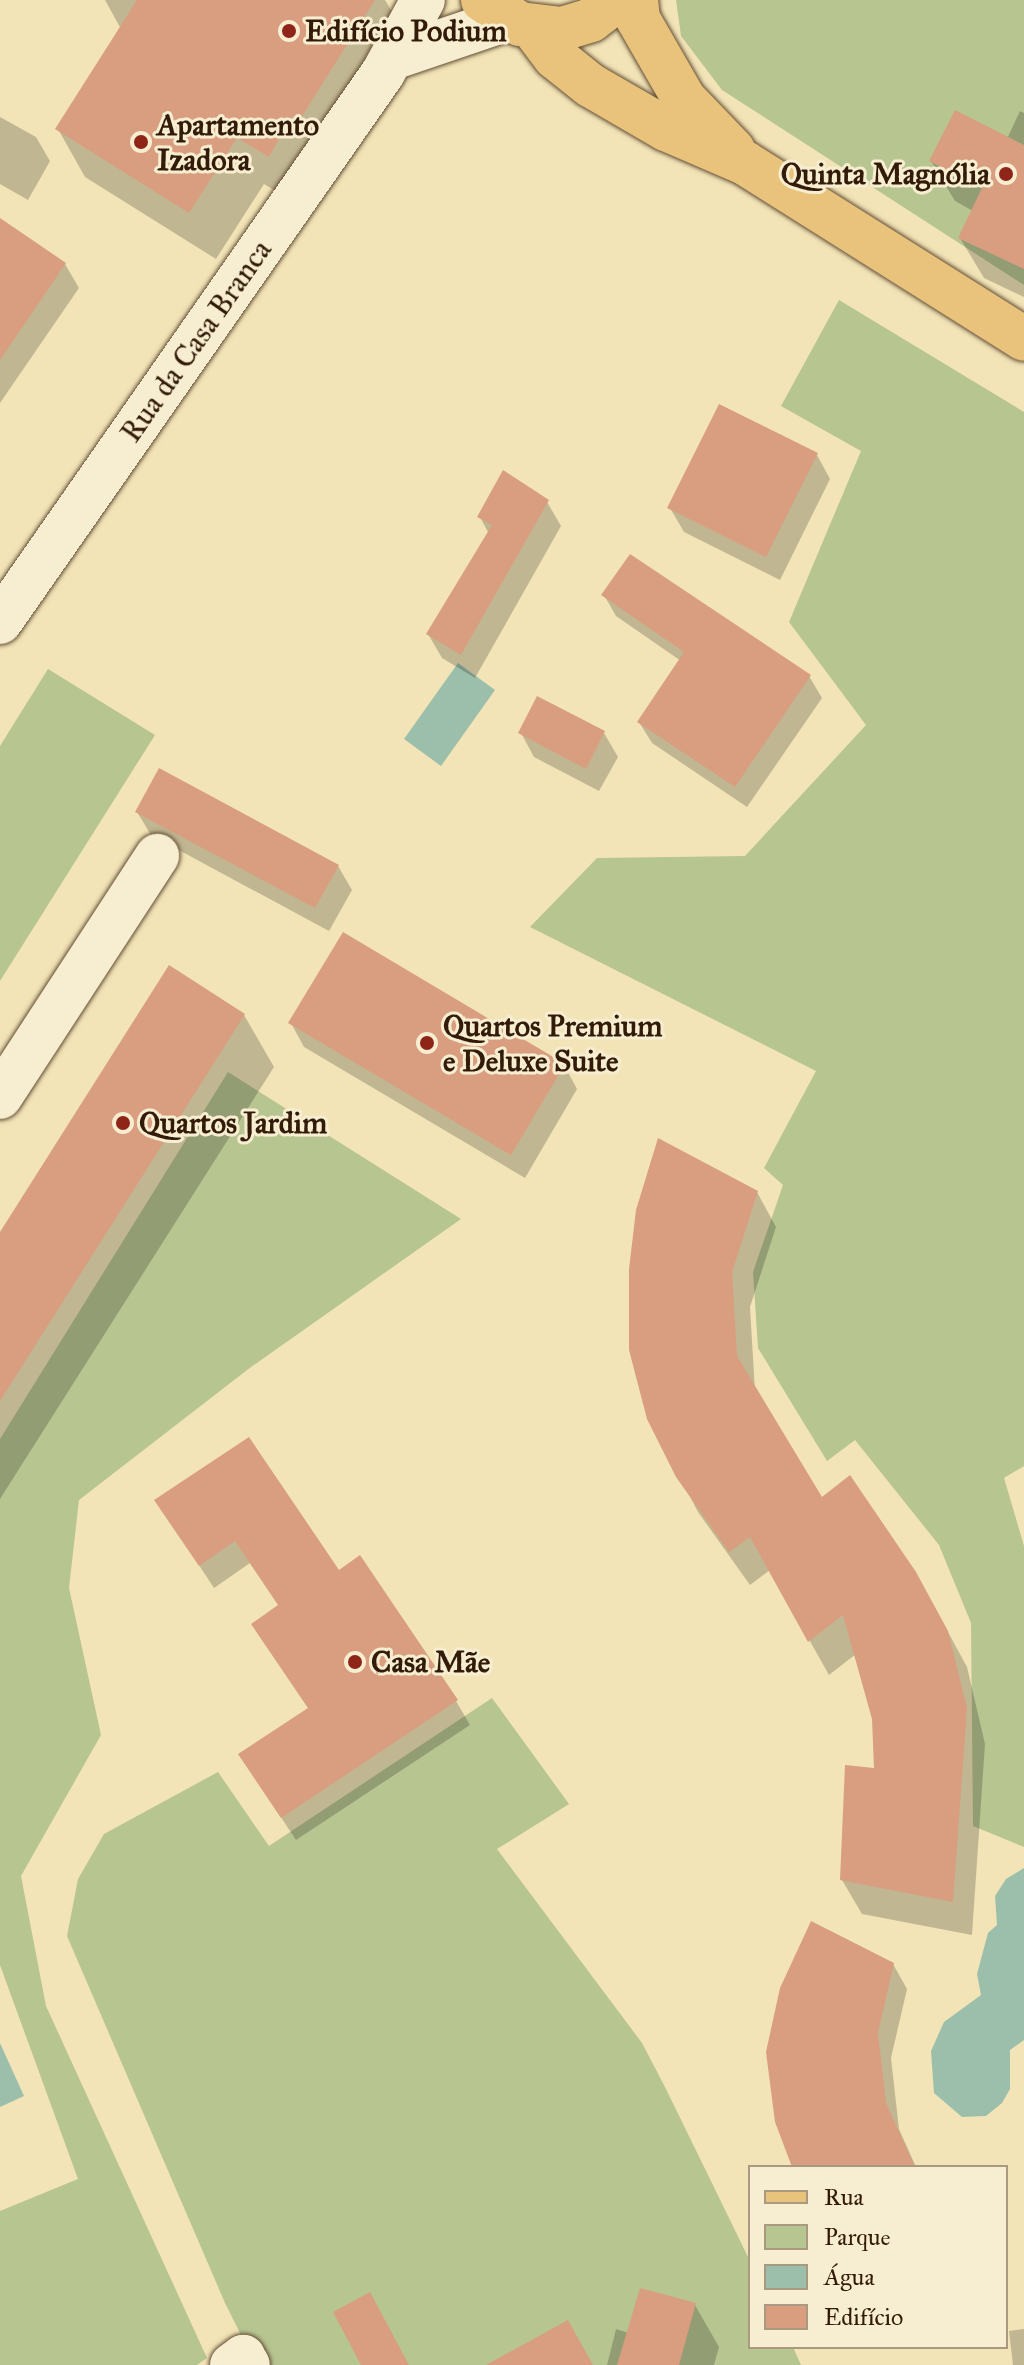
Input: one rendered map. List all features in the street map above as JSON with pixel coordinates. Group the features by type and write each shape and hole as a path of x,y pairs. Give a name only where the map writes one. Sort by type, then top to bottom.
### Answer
{"main road":[{"path":"508,16 562,29 591,20 618,0"},
{"path":"636,0 638,19 684,99 745,163"},
{"path":"508,16 590,85 666,129 745,163 1024,339"}],"street":[{"name":"Rua da Casa Branca","path":"0,622 392,58 423,0"},
{"path":"392,58 508,16"},
{"path":"0,1097 157,856"},
{"path":"232,2365 243,2357 248,2365"}],"green space":[{"name":"Quinta Magnólia","path":"676,0 1024,0 1024,285 722,90 681,36"},
{"path":"839,300 1024,412 1024,1466 1004,1478 1024,1546 1024,1847 973,1826 971,1623 939,1545 855,1440 827,1461 758,1348 753,1272 783,1185 764,1168 816,1071 530,927 597,858 745,856 866,725 789,622 861,451 781,406"},
{"path":"48,669 155,735 0,981 0,746"},
{"path":"228,1072 461,1219 251,1367 79,1500 69,1588 101,1735 21,1876 46,2006 207,2358 197,2365 0,2365 0,2211 78,2179 0,1965 0,1439"},
{"path":"492,1698 569,1804 497,1849 642,2043 665,2087 748,2257 748,2349 794,2349 801,2365 256,2365 225,2303 67,1936 78,1879 104,1834 218,1772 269,1846"}],"water":[{"path":"458,663 495,690 441,766 404,739"},
{"path":"1024,1868 1024,2040 1010,2050 1010,2089 1002,2103 986,2116 962,2117 934,2093 931,2051 944,2022 981,1995 977,1974 988,1933 997,1925 995,1896 1006,1879"},
{"path":"0,2043 24,2096 0,2107"}],"building":[{"path":"137,0 375,0 299,121 292,116 269,157 237,138 189,213 55,129"},
{"name":"Quinta Magnólia","path":"955,110 1024,145 1024,269 958,238 982,188 929,161"},
{"path":"0,218 66,263 0,360"},
{"path":"719,404 818,453 766,557 667,508"},
{"path":"503,470 549,500 461,655 426,634 492,525 477,517"},
{"path":"630,554 811,675 735,787 637,722 684,652 601,595"},
{"path":"537,696 605,731 586,769 518,733"},
{"path":"159,768 339,865 315,908 135,812"},
{"name":"Quartos Premium e Deluxe Suite","path":"343,932 565,1064 511,1155 288,1023"},
{"name":"Quartos Jardim","path":"169,965 245,1014 0,1401 0,1232"},
{"path":"658,1138 758,1191 732,1272 737,1356 822,1497 850,1475 916,1572 948,1631 967,1708 953,1902 840,1880 845,1765 874,1768 872,1719 843,1615 808,1642 750,1537 729,1552 676,1477 647,1419 629,1350 629,1269 636,1210"},
{"name":"Casa Mãe","path":"249,1437 339,1570 360,1555 458,1700 281,1818 238,1754 308,1708 251,1624 278,1605 235,1541 199,1566 154,1500"},
{"path":"811,1921 894,1963 878,2033 886,2103 914,2165 791,2165 775,2122 766,2052 780,1988"},
{"path":"640,2288 696,2303 679,2365 617,2365"},
{"path":"370,2292 409,2365 361,2365 333,2312"},
{"path":"568,2320 593,2365 486,2365"}],"place":[{"name":"Edifício Podium","path":"289,31"},
{"name":"Apartamento Izadora","path":"141,142"},
{"name":"Quinta Magnólia","path":"1006,174"},
{"name":"Quartos Premium e Deluxe Suite","path":"427,1043"},
{"name":"Quartos Jardim","path":"123,1123"},
{"name":"Casa Mãe","path":"355,1662"}]}
